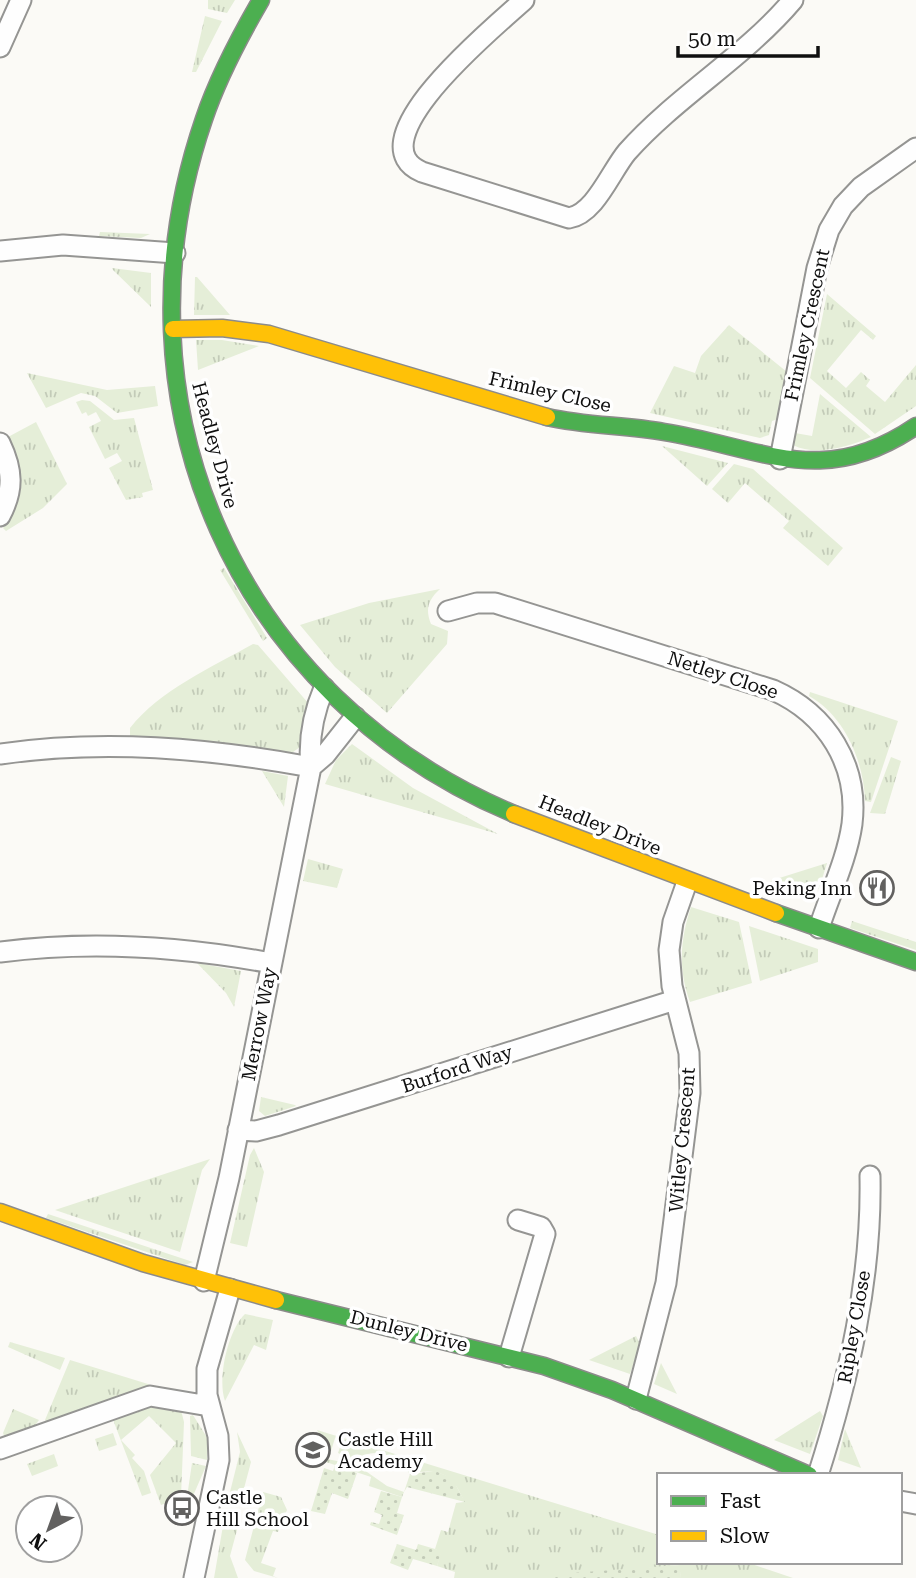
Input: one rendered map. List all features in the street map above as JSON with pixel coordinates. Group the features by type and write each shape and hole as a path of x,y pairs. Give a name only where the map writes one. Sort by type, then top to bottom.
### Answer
{"street":[{"path":"0,47 21,0"},
{"name":"Headley Drive","path":"261,0 229,55 201,123 184,183 176,253 173,328 181,408 198,477 212,519 256,604 324,688 355,717 403,755 458,789 687,882 916,962"},
{"path":"524,0 432,90 404,132 402,151 410,166 422,172 569,218 582,214 589,208 635,144 760,34 793,0"},
{"name":"Frimley Crescent","path":"780,459 797,362 827,235 839,212 861,187 916,148"},
{"path":"0,251 63,245 176,253"},
{"name":"Frimley Close","path":"173,328 222,328 269,334 547,418 606,428 678,434 780,459 818,462 841,459 894,441 916,426"},
{"path":"0,443 10,465 12,484 0,516"},
{"name":"Netley Close","path":"448,611 477,603 495,603 774,690 812,713 827,729 841,755 852,797 849,837 819,928"},
{"name":"Merrow Way","path":"204,1281 238,1130 311,767 309,747 312,726 324,688"},
{"path":"0,754 62,748 174,747 311,767 355,717"},
{"name":"Witley Crescent","path":"636,1399 652,1349 666,1283 690,1093 689,1053 675,1000 669,950 673,922 687,882"},
{"path":"0,952 136,945 190,949 271,963"},
{"name":"Burford Way","path":"238,1130 256,1131 279,1125 675,1000"},
{"name":"Ripley Close","path":"819,1473 854,1344 869,1225 870,1176"},
{"name":"Dunley Drive","path":"0,1212 86,1244 230,1289 573,1375 636,1399 804,1473"},
{"path":"509,1357 545,1234 541,1227 518,1220"},
{"path":"194,1578 219,1460 218,1437 209,1406 207,1368 230,1289"},
{"path":"0,1449 150,1396 209,1406"}],"green space":[{"path":"208,0 235,0 227,13 208,9"},
{"path":"205,16 222,21 196,72 192,72"},
{"path":"100,232 150,234 141,238 99,236"},
{"path":"112,268 151,273 151,307 113,270"},
{"path":"197,277 230,315 194,315"},
{"path":"827,294 876,336 873,340 861,330 827,371 846,388 861,372 870,380 866,386 885,402 916,365 916,406 875,434 810,378"},
{"path":"729,325 787,372 778,419 772,421 769,435 760,438 650,413 674,366 695,373 701,356"},
{"path":"196,340 222,340 259,346 198,370"},
{"path":"27,373 107,390 155,386 158,406 117,413 95,396 81,393 46,408"},
{"path":"820,394 871,437 843,447 822,450 793,445 795,433 812,436"},
{"path":"90,401 114,420 134,418 153,490 142,493 143,497 126,500 109,468 122,461 117,453 105,459 89,427 101,421 96,412 88,416 86,412 82,414 76,402"},
{"path":"36,422 67,484 43,508 6,531 3,528 14,505 18,483 16,461 8,437"},
{"path":"662,446 728,463 707,486"},
{"path":"734,464 753,469 843,548 828,566 783,528 789,521 745,483 728,503 712,489"},
{"path":"224,568 267,638 263,641 220,570"},
{"path":"440,589 430,601 428,614 431,624 448,631 447,644 387,713 335,667 300,625 369,603"},
{"path":"253,644 258,645 309,704 300,747 289,755 130,738 130,728 156,702 187,680"},
{"path":"810,692 898,721 871,802 865,801 861,771 850,741 833,715 809,696"},
{"path":"352,744 413,788 498,834 325,784 336,760"},
{"path":"891,757 901,761 885,814 870,813"},
{"path":"262,771 288,776 284,807"},
{"path":"308,859 343,869 337,888 303,881"},
{"path":"827,863 819,889 769,882 773,880"},
{"path":"691,907 739,922 752,983 690,1002 682,954"},
{"path":"852,921 916,942 916,950 850,928"},
{"path":"749,926 818,949 818,962 760,981"},
{"path":"197,963 241,971 234,1007 226,993"},
{"path":"261,1097 296,1106 265,1116 259,1111"},
{"path":"254,1148 264,1172 247,1247 230,1243 250,1155"},
{"path":"210,1159 202,1170 180,1252 55,1210"},
{"path":"48,1214 193,1262 185,1265 46,1218"},
{"path":"245,1314 273,1320 266,1350 254,1345 225,1401 223,1368 229,1343"},
{"path":"636,1336 640,1344 630,1374 589,1360"},
{"path":"10,1342 65,1358 60,1370 8,1347"},
{"path":"70,1360 153,1387 48,1423 45,1420"},
{"path":"661,1363 677,1394 654,1384"},
{"path":"147,1405 181,1410 184,1422 181,1497 161,1505 150,1475 176,1443 149,1416 121,1440 135,1455 132,1458 144,1471 151,1493 142,1496 112,1417"},
{"path":"13,1409 39,1420 33,1428 5,1438 3,1433"},
{"path":"820,1411 823,1416 810,1454 774,1440"},
{"path":"193,1415 208,1439 207,1460 191,1456 190,1416"},
{"path":"845,1429 861,1468 838,1460"},
{"path":"317,1430 657,1534 657,1564 752,1564 793,1578 681,1578 679,1565 545,1578 454,1578 455,1572 437,1566 441,1552 435,1549 441,1530 448,1532 456,1503 464,1502 450,1479 429,1472 410,1474 398,1461 385,1454 370,1453 354,1460 338,1453 342,1441 335,1438 331,1451"},
{"path":"237,1432 251,1462 242,1496 230,1492 240,1452"},
{"path":"113,1433 117,1445 99,1451 95,1439"},
{"path":"54,1454 58,1466 32,1476 27,1464"},
{"path":"327,1459 357,1465 387,1486 404,1492 402,1497 369,1486 371,1477 326,1462"},
{"path":"192,1463 206,1466 193,1496 187,1497"},
{"path":"335,1465 357,1473 348,1499 332,1493 325,1514 311,1511 324,1468 333,1471"},
{"path":"435,1471 452,1478 465,1502 407,1487 404,1492 410,1474"},
{"path":"381,1491 402,1497 397,1513 404,1515 397,1535 370,1525 371,1522 379,1524 382,1515 374,1512"},
{"path":"263,1492 281,1497 287,1510 278,1532 273,1531 261,1563 276,1568 273,1576 278,1578 254,1571 245,1560"},
{"path":"225,1514 240,1519 230,1556 238,1578 214,1578"},
{"path":"397,1544 416,1550 418,1544 442,1551 437,1566 413,1559 408,1570 390,1563"},
{"path":"680,1565 681,1578 545,1578 545,1575"}],"traffic: fast":[{"path":"261,0 230,58 204,119 178,226 172,332 186,434 218,530 268,618 335,697 417,763 514,814"},
{"path":"547,417 664,432 792,459 821,460 851,456 882,445 916,426"},
{"path":"776,913 916,962"},
{"path":"276,1300 544,1366 612,1390 804,1473"}],"traffic: slow":[{"path":"173,329 222,328 269,334 547,417"},
{"path":"514,814 776,913"},
{"path":"0,1212 143,1263 276,1300"}],"place":[{"name":"Peking Inn","path":"877,888"},
{"name":"Castle Hill Academy","path":"313,1450"},
{"name":"Castle Hill School","path":"182,1508"}]}
